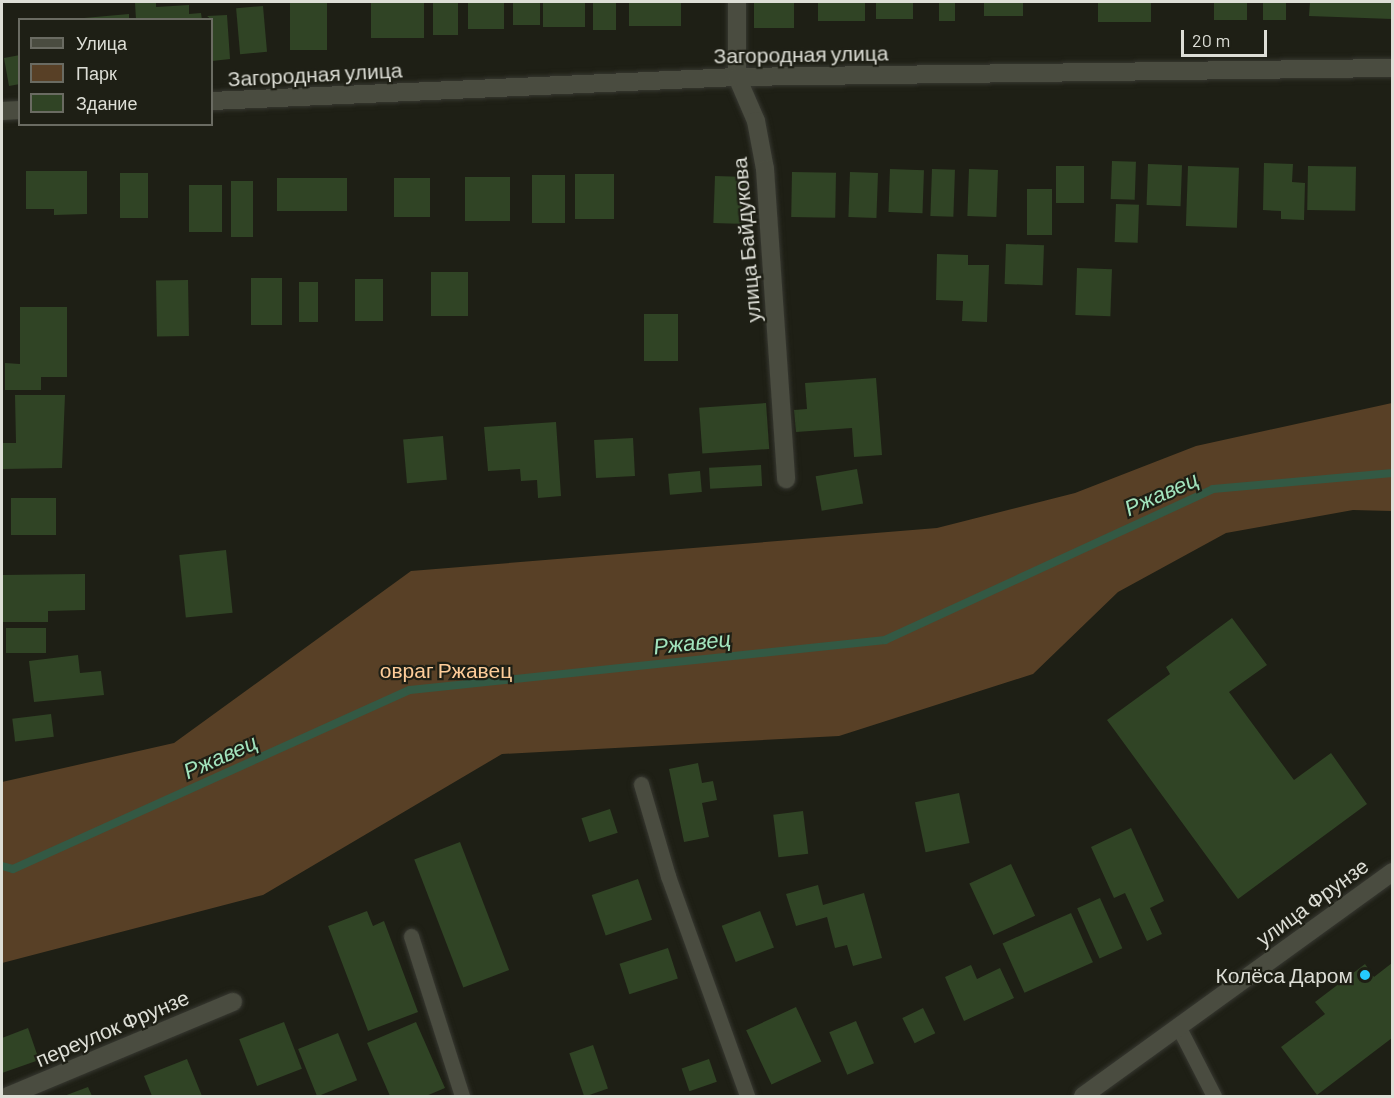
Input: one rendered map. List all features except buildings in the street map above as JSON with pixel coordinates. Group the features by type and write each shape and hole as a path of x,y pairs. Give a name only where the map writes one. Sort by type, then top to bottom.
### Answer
{"street":[{"name":"улица Байдукова","path":"737,2 737,77 756,121 765,169 786,479"},
{"name":"Загородная улица","path":"213,101 737,77 1392,68"},
{"path":"2,111 18,110"},
{"name":"улица Фрунзе","path":"1083,1096 1392,872"},
{"name":"переулок Фрунзе","path":"8,1096 233,1002"}],"lane":[{"path":"641,784 668,876 747,1096"},
{"path":"411,936 462,1096"},
{"path":"1178,1026 1214,1096"}],"green space":[{"name":"овраг Ржавец","path":"1392,403 1392,511 1353,510 1226,533 1118,592 1033,674 839,736 502,754 263,895 2,963 2,782 174,743 411,571 937,528 1075,493 1196,446"}],"waterway":[{"name":"Ржавец","path":"2,866 13,869 410,690 885,640 1213,489 1392,473"}],"place":[{"name":"Колёса Даром","path":"1365,975"}]}
